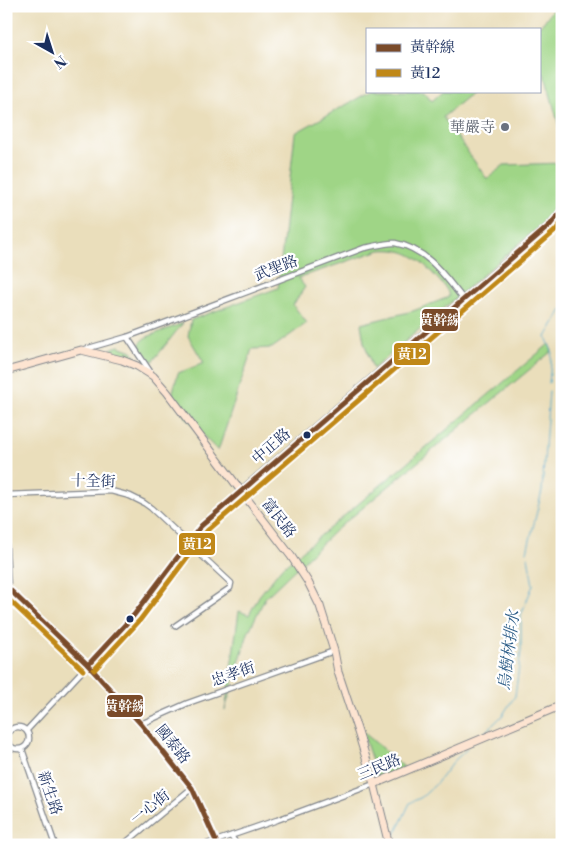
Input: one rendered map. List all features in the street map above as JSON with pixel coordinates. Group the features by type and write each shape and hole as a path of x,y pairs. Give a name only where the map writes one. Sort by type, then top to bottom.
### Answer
{"main road":[{"name":"中正路","path":"240,491 550,225 562,210"},
{"name":"富民路","path":"6,371 81,350 122,360 137,366 153,376 167,392 291,556 308,582 320,606 338,672 374,784 389,845"},
{"name":"三民路","path":"374,784 562,705"}],"street":[{"name":"武聖路","path":"81,350 127,337 364,248 393,242 419,251 438,267 463,299"},
{"path":"127,337 153,376"},
{"name":"十全街","path":"6,495 111,491 123,494 151,508 231,583 230,588 175,626"},
{"name":"中正路","path":"27,730 137,611 201,526 240,491"},
{"path":"6,546 7,588"},
{"name":"國泰路","path":"7,588 88,665 141,724 192,788 216,843"},
{"name":"忠孝街","path":"141,724 188,703 334,652"},
{"path":"18,727 27,730 29,741 22,749 13,748 7,744 8,729 18,727"},
{"name":"新生路","path":"22,749 55,845"},
{"name":"三民路","path":"204,845 216,843 374,784"},
{"name":"一心街","path":"123,845 192,788"},
{"path":"231,836 237,845"}],"green space":[{"path":"555,6 562,6 562,137 545,75 540,72 540,28 536,28 543,23"},
{"path":"369,92 425,92 432,101 442,92 473,92 443,117 487,179 504,165 562,163 562,201 541,225 373,369 364,342 361,324 413,311 449,297 443,285 424,265 412,256 390,250 380,250 298,278 305,287 293,305 307,323 272,348 252,349 218,451 188,420 172,395 178,373 204,363 188,336 191,320 278,288 295,133"},
{"path":"183,323 152,362 140,349 140,343 147,337"},
{"path":"549,344 552,351 336,530 265,598 248,633 225,710 239,611 249,615 259,596 281,568"},
{"path":"119,346 132,351 137,359 135,362 111,353 112,348"},
{"path":"362,731 404,767 378,778"}],"waterway":[{"name":"烏樹林排水","path":"549,383 552,351 546,337 562,310"},
{"name":"烏樹林排水","path":"527,552 542,491 549,391"},
{"name":"烏樹林排水","path":"481,736 502,716 515,696 521,651 521,615 533,585 528,557"},
{"name":"烏樹林排水","path":"392,841 410,803 422,797 436,784 453,762 467,749"}],"transit line":[{"name":"黃幹線","path":"88,665 134,615 201,526 550,225 562,210"},
{"name":"黃12","path":"94,670 140,620 207,531 555,231 562,222"},
{"name":"黃幹線","path":"6,588 88,665 141,724 192,788 216,841 215,845"},
{"name":"黃12","path":"6,597 83,670"}],"place":[{"name":"華嚴寺","path":"505,127"}]}
